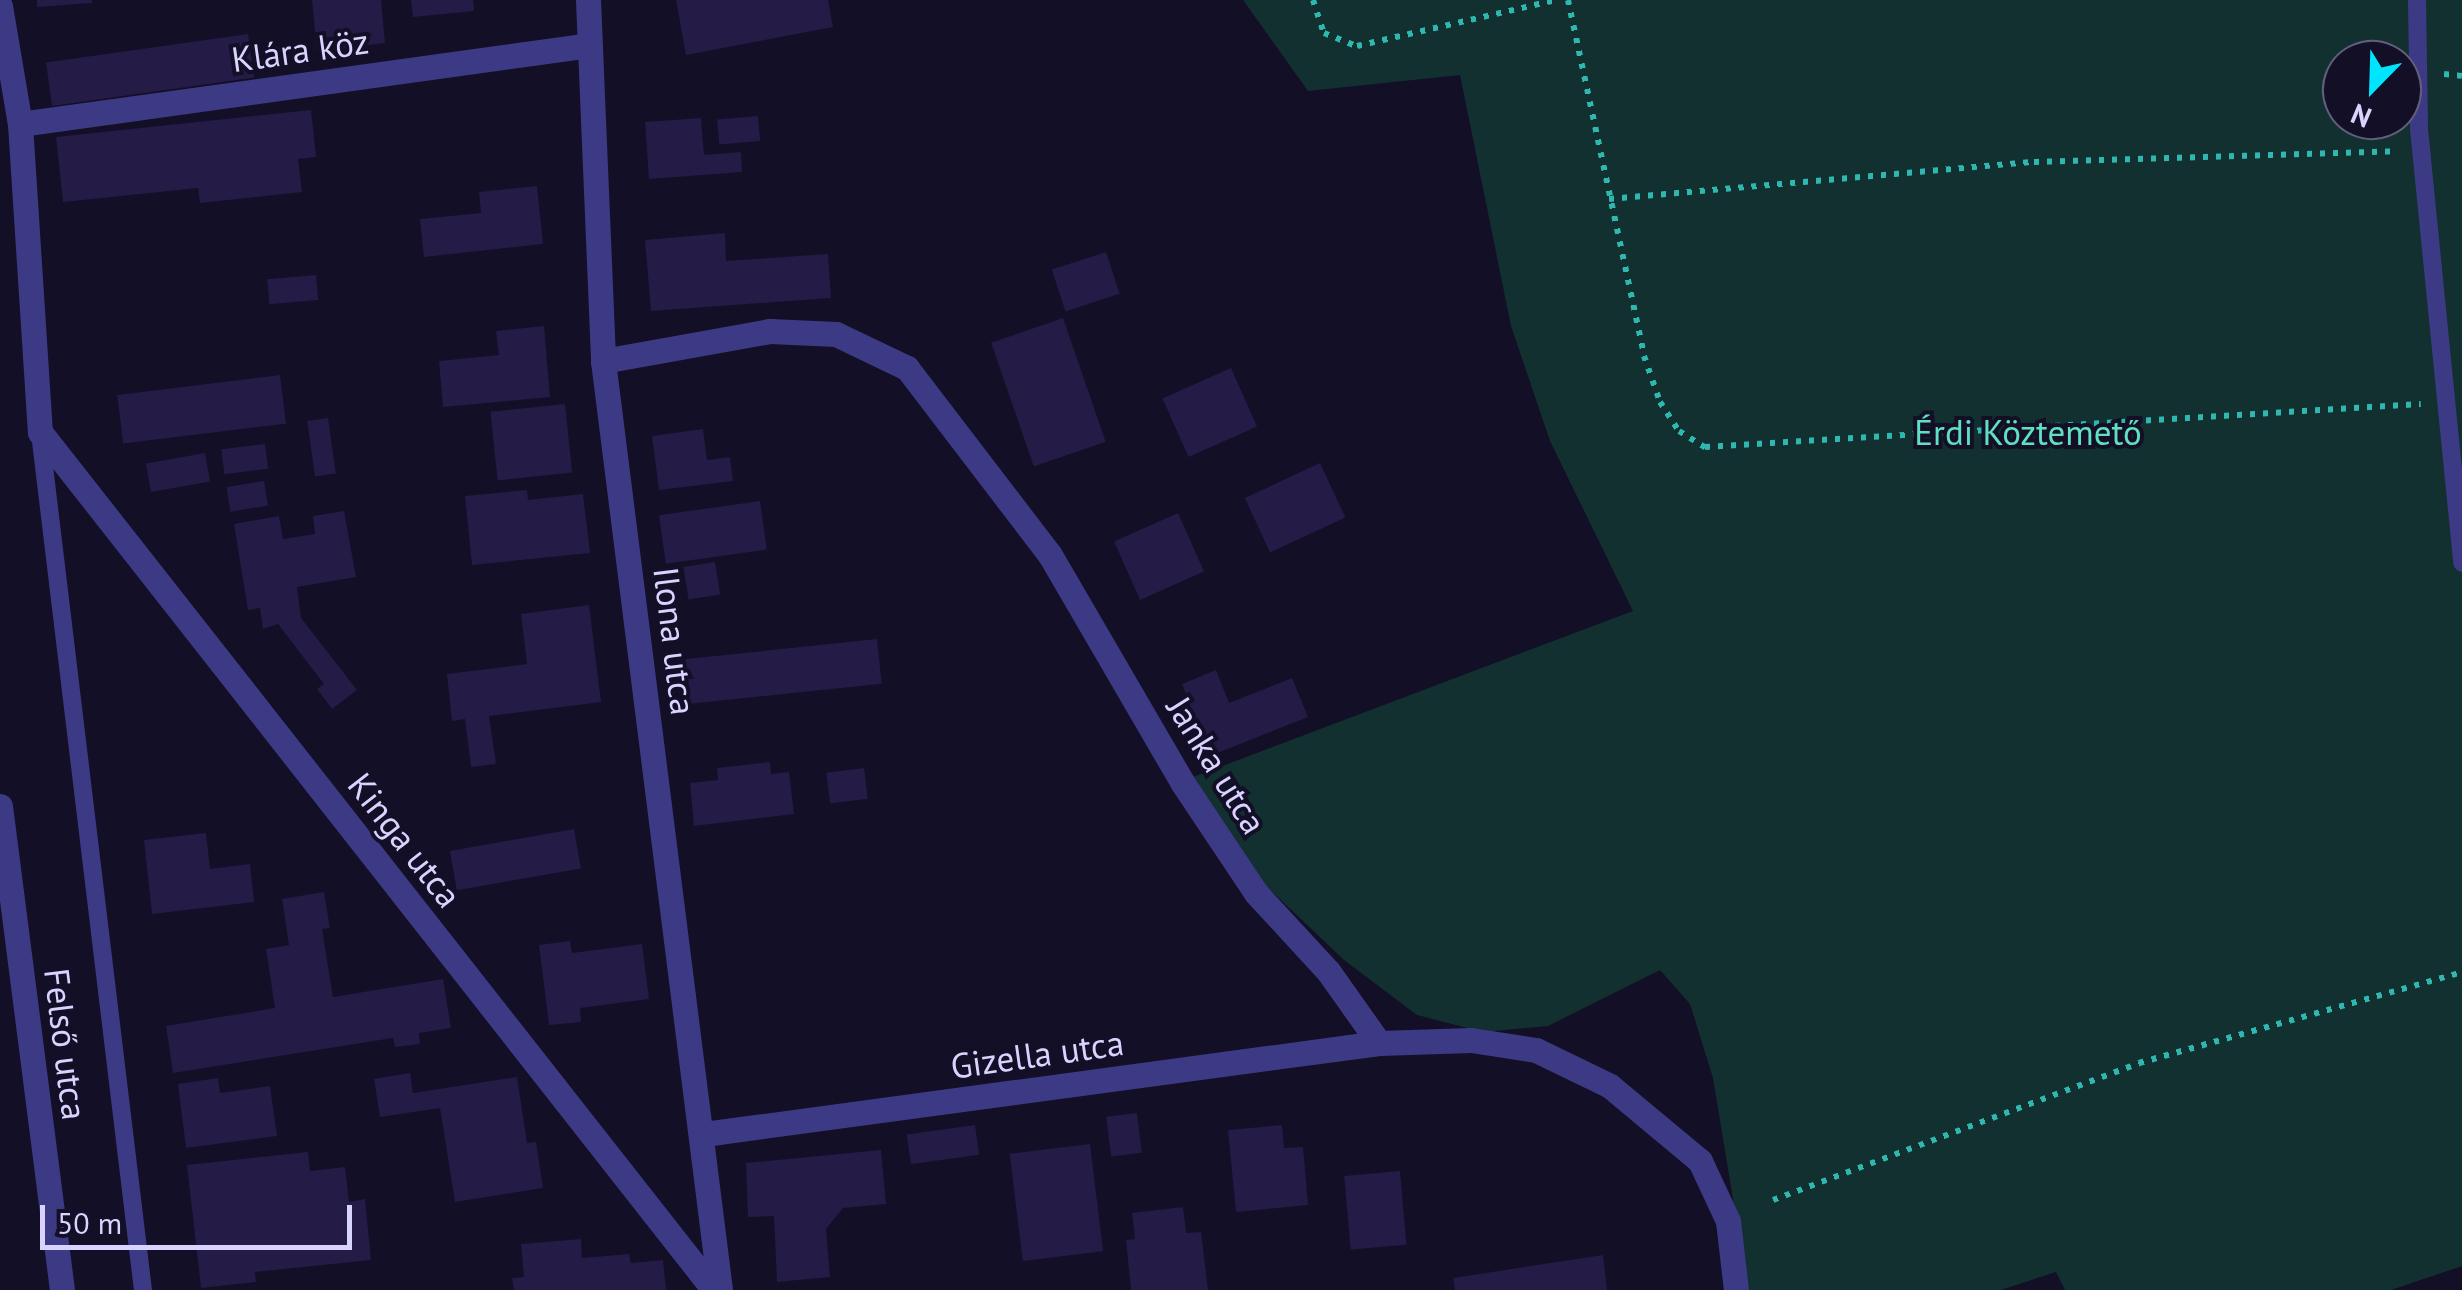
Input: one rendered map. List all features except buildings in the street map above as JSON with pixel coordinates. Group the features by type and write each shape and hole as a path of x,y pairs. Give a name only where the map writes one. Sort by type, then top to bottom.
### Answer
{"street":[{"name":"Ilona utca","path":"588,0 603,361 704,1134 718,1290"},
{"path":"0,6 20,124 40,432"},
{"name":"Klára köz","path":"20,124 590,45"},
{"name":"Janka utca","path":"603,361 770,331 836,334 907,368 1050,555 1182,782 1256,893 1328,971 1379,1043"},
{"name":"Kinga utca","path":"40,432 718,1290"},
{"name":"Felső utca","path":"0,806 62,1290"},
{"path":"1379,1043 1471,1040 1536,1050 1610,1086 1700,1161 1728,1221 1736,1290"},
{"name":"Gizella utca","path":"704,1134 1379,1043"}],"lane":[{"path":"2417,0 2422,153 2462,563"},
{"path":"40,432 143,1290"}],"path":[{"path":"1314,0 1324,33 1357,46 1556,0"},
{"path":"1568,0 1609,199 1660,402 1679,431 1705,447 2445,402"},
{"path":"1609,199 2034,162 2372,148 2422,153"},
{"path":"1773,1200 2139,1063 2462,972"}],"green space":[{"name":"Érdi Köztemető","path":"1243,0 2462,0 2462,1266 2391,1290 2065,1290 2056,1272 2001,1290 1748,1290 1713,1078 1690,1004 1660,970 1548,1026 1483,1032 1417,1015 1344,960 1266,886 1193,777 1633,611 1550,441 1511,326 1460,75 1308,91"}]}
